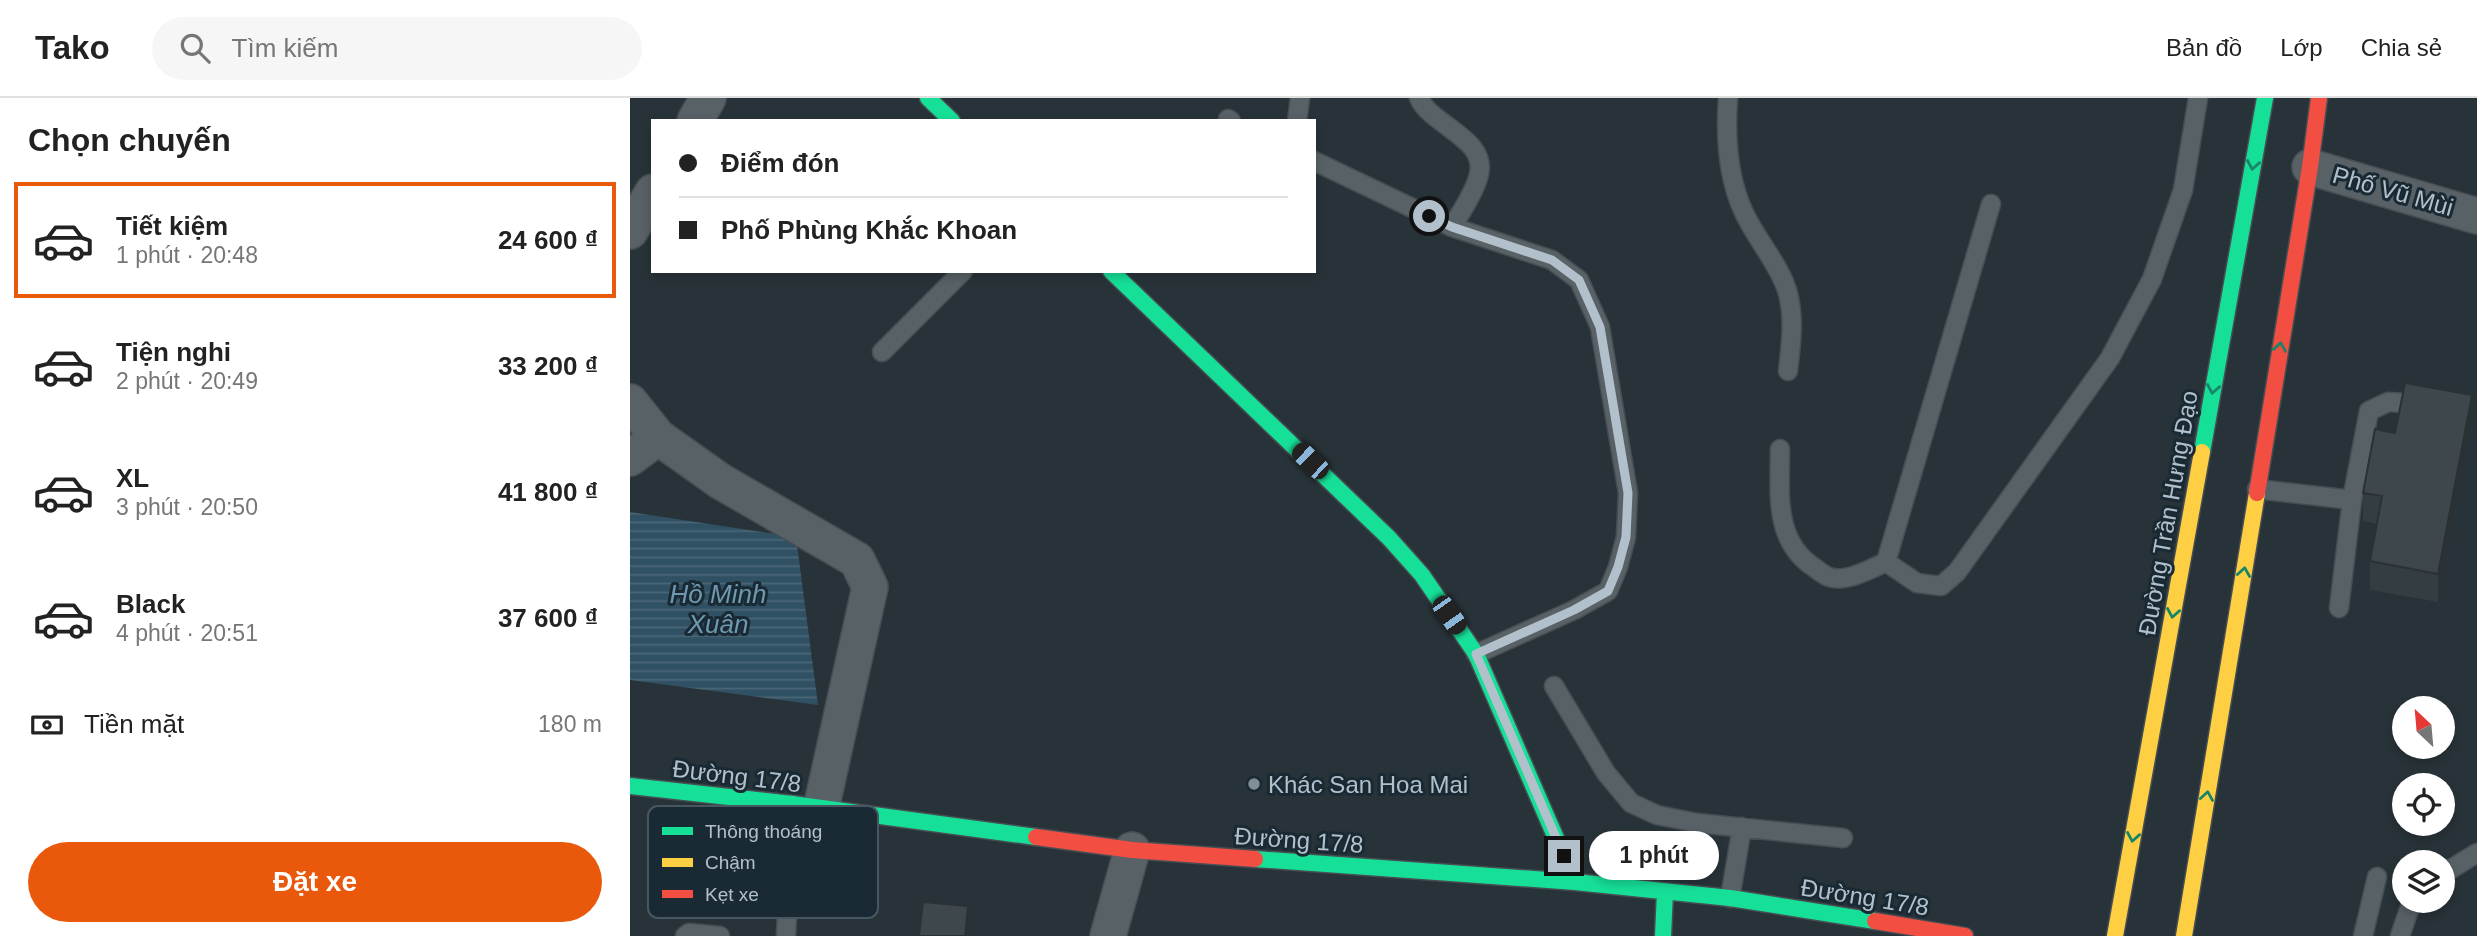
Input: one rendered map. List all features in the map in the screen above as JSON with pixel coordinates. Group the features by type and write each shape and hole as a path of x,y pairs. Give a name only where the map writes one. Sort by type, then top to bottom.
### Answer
{"street":[{"path":"696,119 708,98"},
{"path":"928,98 950,119"},
{"name":"Đường Trần Hưng Đạo","path":"2115,936 2265,98"},
{"path":"2184,936 2319,98"},
{"name":"Phố Vũ Mùi","path":"2310,167 2477,216"},
{"path":"630,231 651,195"},
{"path":"1113,273 1390,538 1422,575 1476,654 1575,882"},
{"path":"630,402 658,437 720,481 857,560 870,587 807,806"},
{"path":"630,458 658,437"},
{"name":"Đường 17/8","path":"630,786 799,806"},
{"name":"Đường 17/8","path":"878,816 1132,850 1575,882 1730,898 1965,936"},
{"path":"1108,936 1132,850"},
{"path":"1663,936 1665,892"}],"lane":[{"path":"1297,119 1300,98"},
{"path":"1419,98 1423,108 1464,137 1473,148 1478,162 1479,176 1452,227"},
{"path":"1728,98 1726,122 1732,180 1748,222 1787,290 1793,330 1788,371"},
{"path":"1886,562 1917,583 1941,586 1957,572 2110,358 2152,279 2183,190 2198,98"},
{"path":"1316,162 1452,227 1552,260 1579,280 1600,327 1628,493 1626,537 1618,567 1608,591 1574,610 1476,654"},
{"path":"1780,449 1780,502 1786,535 1802,559 1831,578 1858,575 1886,562 1991,204"},
{"path":"882,352 961,273"},
{"path":"2339,608 2352,500 2369,411 2388,402 2436,405"},
{"path":"2257,489 2352,500"},
{"path":"1554,686 1606,774 1631,803 1657,815 1697,823 1843,838"},
{"path":"1730,898 1742,827"},
{"path":"2455,867 2477,853"},
{"path":"2363,936 2377,877"},
{"path":"2400,936 2408,913"},
{"path":"786,936 789,918"},
{"path":"685,936 689,933 720,936"}],"water":[{"name":"Hồ Minh Xuân","path":"630,512 796,537 818,705 630,680"}],"building":[{"path":"2405,383 2472,395 2438,574 2370,561 2382,496 2363,493 2375,429 2395,433"},
{"path":"923,902 968,906 965,936 919,936"}],"traffic: fast":[{"path":"928,98 950,119"},
{"path":"2202,452 2265,98"},
{"path":"1113,273 1389,538 1422,575 1476,654 1575,882"},
{"path":"630,786 807,806"},
{"path":"878,816 1036,837"},
{"path":"1255,859 1575,882 1730,898 1875,921"},
{"path":"1663,936 1665,892"}],"traffic: slow":[{"path":"2115,936 2202,452"},
{"path":"2184,936 2257,493"}],"traffic: jam":[{"path":"2257,493 2319,98"},
{"path":"1036,837 1132,850 1255,859"},
{"path":"1875,921 1965,936"}],"place":[{"name":"Khác San Hoa Mai","path":"1254,784"}],"route":[{"path":"1429,216 1452,227 1552,260 1579,280 1600,327 1628,493 1626,537 1618,567 1608,591 1574,610 1476,654 1564,856"}]}
